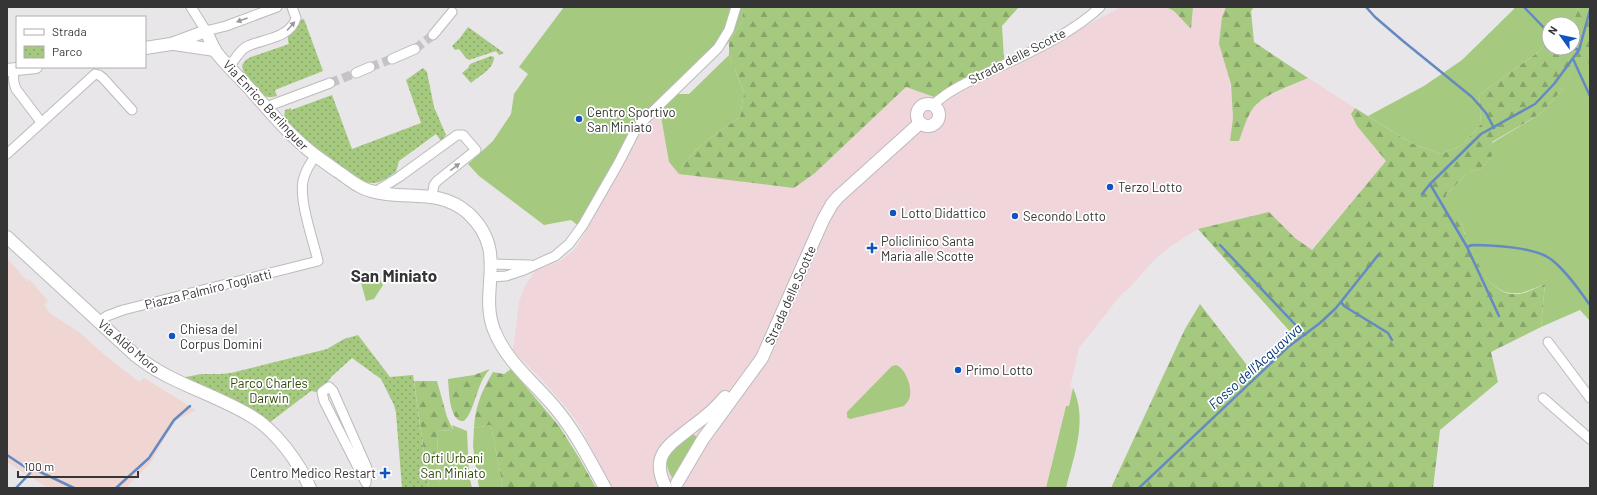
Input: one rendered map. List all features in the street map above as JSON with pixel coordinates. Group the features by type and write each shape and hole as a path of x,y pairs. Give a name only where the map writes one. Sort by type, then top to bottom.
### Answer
{"street":[{"name":"Via Enrico Berlinguer","path":"191,7 206,31 215,50 229,67 266,108 316,156 362,187 375,192 397,195 432,196 452,203 465,211 473,219 485,238 490,251 492,264 490,312 493,327 499,340 518,367 564,418 605,488"},
{"path":"146,48 171,44 277,7"},
{"path":"229,67 244,48 281,34 291,27 296,18 292,7"},
{"path":"491,277 515,274 555,256 573,240 609,181 635,131 643,121 718,48 730,26 736,7"},
{"name":"Strada delle Scotte","path":"677,483 709,430 751,375 766,349 823,220 832,204 838,197 920,123 917,116 921,107 927,104 934,106 952,90 1041,46 1078,24 1100,7"},
{"path":"433,35 452,12"},
{"path":"171,44 215,50"},
{"path":"392,59 415,49"},
{"path":"356,73 370,67"},
{"path":"27,68 10,70 16,89 41,122"},
{"path":"8,154 41,122 95,74 101,76 132,110"},
{"path":"266,108 330,83"},
{"path":"375,192 399,177 457,135 463,135 476,150 437,181 434,185 432,196"},
{"name":"Piazza Palmiro Togliatti","path":"100,321 107,316 123,310 318,261 305,209 302,188 306,173 316,156"},
{"path":"397,195 396,186 399,177"},
{"name":"Via Aldo Moro","path":"7,237 100,321 135,355 157,371 237,408 262,424 290,454 310,488"},
{"path":"492,264 518,266 537,264"},
{"path":"1548,342 1590,398"},
{"path":"666,488 660,476 660,461 666,448 676,438 719,404 738,382 751,375"},
{"path":"327,388 331,388 334,391 367,468 366,485 324,401 322,392 327,388"},
{"path":"1543,398 1590,439"},
{"path":"693,426 706,425 709,430"}],"shaded area":[{"name":"Policlinico Santa Maria alle Scotte","path":"1121,7 1166,7 1174,11 1191,28 1193,7 1226,7 1222,17 1232,99 1233,118 1231,141 1255,105 1264,98 1308,78 1355,108 1351,114 1357,126 1386,161 1311,250 1295,238 1269,212 1198,229 1171,246 1155,259 1120,296 1079,348 1070,388 1073,388 1069,406 1066,406 1046,488 612,488 582,430 570,412 544,382 513,351 519,302 525,286 535,271 560,261 574,250 645,124 660,111 669,162 794,188 815,173 906,87 937,98 1009,64 1010,67"},
{"path":"7,258 27,281 29,279 48,301 44,305 51,314 79,332 139,382 144,378 196,410 175,421 151,462 126,488 48,488 7,462"}],"green space":[{"name":"Centro Sportivo San Miniato","path":"564,7 743,7 742,22 729,42 678,94 689,94 729,55 744,92 740,117 697,149 690,156 679,174 669,162 660,111 640,131 585,231 571,220 544,225 479,176 468,164 493,141 511,114 514,94 528,74 519,67"},
{"path":"743,7 1019,7 1002,26 1004,59 951,87 937,98 906,87 815,173 794,188 679,174 690,156 697,149 740,117 744,92 729,55 729,42 742,22"},
{"path":"1166,7 1193,7 1191,29 1174,11"},
{"path":"1226,7 1254,7 1251,11 1254,42 1308,78 1279,90 1259,102 1249,115 1239,141 1230,141 1233,118 1231,84 1219,44 1222,17"},
{"path":"1514,7 1578,7 1575,16 1541,16 1541,49 1479,95 1481,124 1461,146 1441,154 1411,143 1368,116 1424,86 1462,60 1514,9"},
{"path":"1578,7 1590,7 1590,64 1579,60 1562,90 1540,114 1492,142 1492,156 1481,169 1468,172 1446,195 1460,221 1478,264 1491,282 1499,289 1508,293 1519,294 1545,284 1541,327 1491,352 1498,382 1440,430 1433,488 1111,488 1185,329 1200,304 1253,373 1294,336 1198,229 1269,212 1295,238 1312,250 1386,161 1357,126 1351,114 1355,108 1411,143 1441,154 1461,146 1481,124 1479,95 1541,49 1541,56 1581,56 1581,16 1575,16"},
{"path":"304,19 323,71 275,90 277,96 265,96 245,74 242,67 243,63 251,57 289,44 289,34 296,27 299,20"},
{"path":"468,27 504,53 499,55 496,51 469,60 466,58 459,49 455,50 452,46"},
{"path":"491,56 494,57 492,65 486,72 471,83 462,73 470,64"},
{"path":"1579,59 1590,64 1590,321 1580,310 1541,327 1545,284 1524,292 1510,293 1500,290 1491,283 1478,263 1459,219 1450,207 1446,195 1468,172 1481,169 1492,156 1492,143 1540,114 1562,90"},
{"path":"423,68 427,72 434,107 446,135 441,141 436,134 399,161 396,172 378,182 371,183 352,174 325,155 299,133 284,117 285,110 291,108 291,110 332,95 352,149 421,123 406,80"},
{"path":"370,276 380,280 383,285 374,299 366,301 360,279"},
{"name":"Parco Charles Darwin","path":"358,335 390,377 413,375 429,488 402,488 396,413 394,405 381,379 352,358 317,392 311,391 269,423 181,378 201,374 231,373 327,349 344,339"},
{"path":"896,365 905,373 910,387 909,398 905,405 850,419 847,417 847,412 892,366"},
{"path":"490,369 485,375 468,417 464,421 459,420 455,417 451,405 448,379 474,375"},
{"path":"511,369 559,426 596,488 503,488 491,425 474,428 480,399 493,372 504,374"},
{"path":"414,381 437,381 447,417 453,430 437,431 439,488 429,488"},
{"path":"1073,388 1079,413 1076,451 1066,488 1046,488 1066,406 1069,406"},
{"name":"Orti Urbani San Miniato","path":"452,425 467,431 469,475 472,488 439,488 437,431 453,430"},
{"name":"Orti Urbani San Miniato","path":"491,425 503,488 479,488 473,446 474,428"},
{"path":"691,433 697,437 673,479 667,464 668,458 674,448"}],"waterway":[{"path":"1366,7 1375,17 1403,41 1472,97 1486,113 1494,128"},
{"path":"1524,7 1541,25"},
{"name":"Fosso dell'Acquaviva","path":"1422,194 1430,184 1481,134 1535,104 1554,84 1579,50 1590,10"},
{"path":"1573,59 1590,96"},
{"path":"1430,184 1467,247 1499,316"},
{"path":"1220,245 1305,335"},
{"path":"1467,247 1472,245 1502,246 1536,252 1545,256 1563,270 1590,305"},
{"name":"Fosso dell'Acquaviva","path":"1139,488 1288,347 1320,323 1336,308 1379,254"},
{"path":"1341,302 1344,306 1388,333 1392,340"},
{"path":"116,488 149,458 174,420 190,406"},
{"path":"7,455 31,471"},
{"path":"16,488 34,469 74,488"}],"tunnel":[{"path":"415,49 433,35"},
{"path":"370,67 392,59"},
{"path":"330,83 356,73"}],"place":[{"name":"Centro Sportivo San Miniato","path":"579,119"},
{"name":"Terzo Lotto","path":"1110,187"},
{"name":"Lotto Didattico","path":"893,213"},
{"name":"Secondo Lotto","path":"1015,216"},
{"name":"Policlinico Santa Maria alle Scotte","path":"872,248"},
{"name":"Chiesa del Corpus Domini","path":"172,336"},
{"name":"Primo Lotto","path":"958,370"},
{"name":"Centro Medico Restart","path":"385,473"}],"district":[{"name":"San Miniato","path":"394,275"}]}
